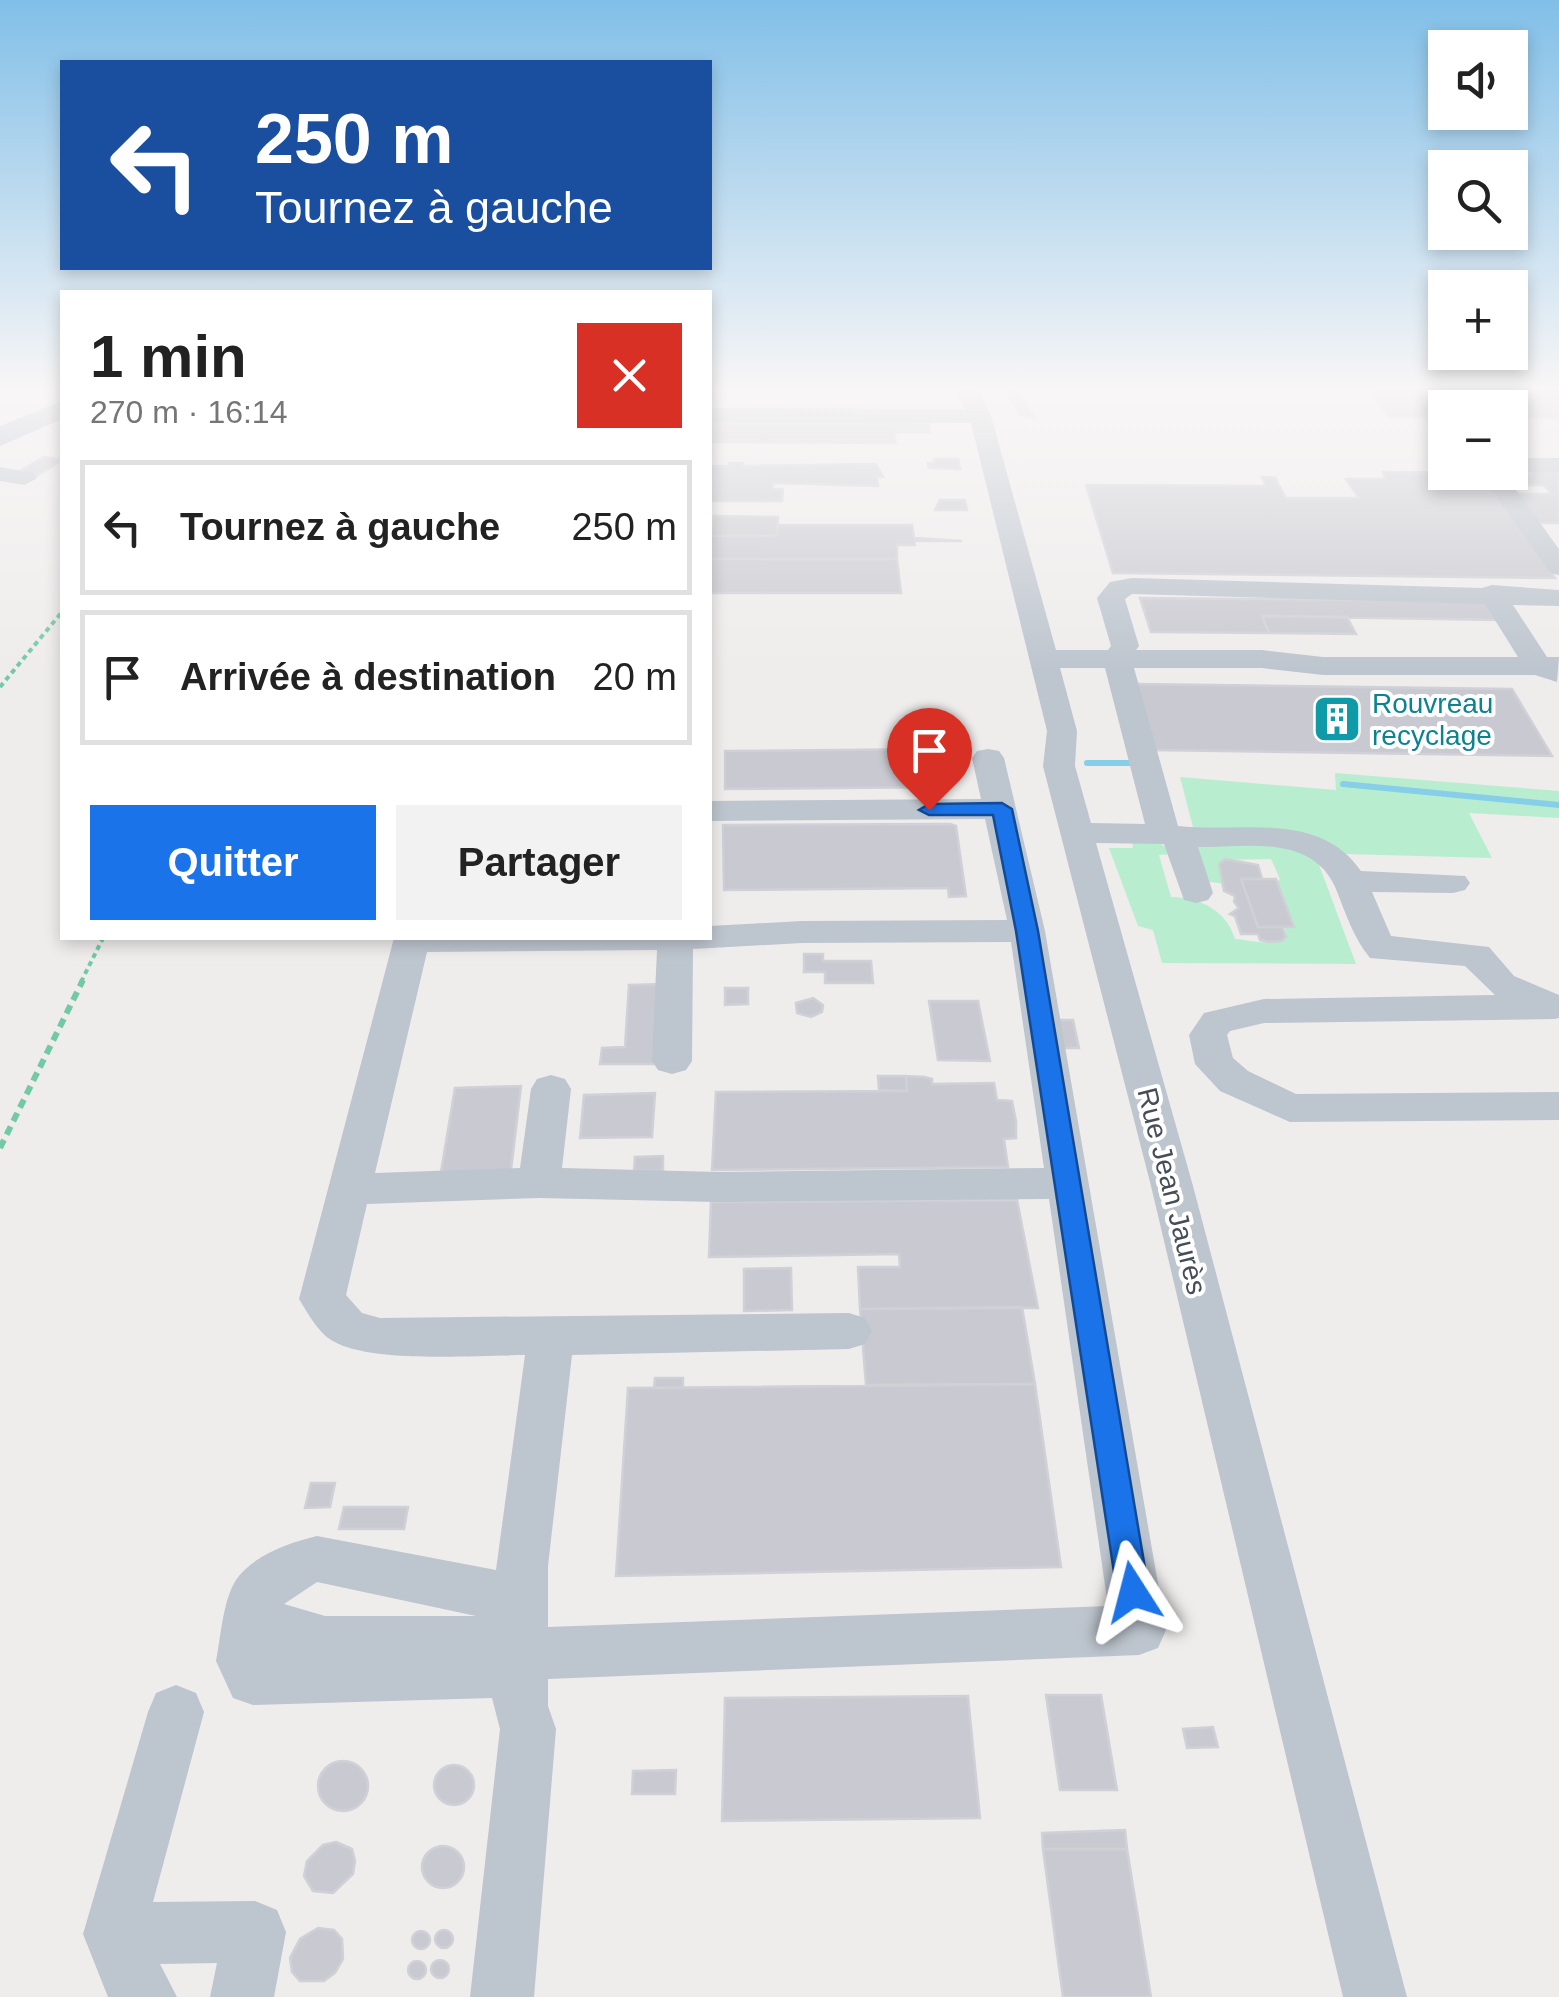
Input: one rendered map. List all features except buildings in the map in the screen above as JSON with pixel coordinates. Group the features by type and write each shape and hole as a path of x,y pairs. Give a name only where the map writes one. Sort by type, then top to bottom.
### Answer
{"street":[{"name":"Rue Jean Jaurès","path":"994,482 1062,731 1059,766 1172,1186 1375,1997"},
{"path":"1504,490 1559,567"},
{"path":"1196,893 1171,836 1119,667 1125,646 1110,598 1119,588 1492,593 1559,598"},
{"path":"1492,593 1552,668"},
{"path":"1044,666 1282,676 1303,674 1323,666 1552,668"},
{"path":"521,1641 483,1593 317,1559 298,1564 258,1593 252,1620 325,1642 521,1641 1139,1630 1027,931 988,758"},
{"path":"712,811 1002,809"},
{"path":"1077,834 1307,842 1330,854 1351,881 1383,950 1476,955 1501,984 1557,1007"},
{"path":"1351,881 1454,883"},
{"path":"712,937 802,932 1027,931"},
{"path":"412,940 322,1299 347,1328 380,1336 849,1331"},
{"path":"672,1061 675,940"},
{"path":"1557,1007 1264,1011 1217,1022 1208,1035 1215,1064 1234,1081 1290,1108 1559,1106"},
{"path":"539,1183 552,1089"},
{"path":"349,1190 498,1188 539,1183 718,1187 1068,1183"},
{"path":"502,1997 528,1728 520,1706 521,1641 551,1337"},
{"path":"144,1997 114,1934 176,1712"},
{"path":"114,1934 255,1932 242,1997"}],"path":[{"path":"0,688 60,614"},
{"path":"0,1148 102,940"}],"green space":[{"path":"1335,773 1559,791 1559,818 1469,813 1492,858 1344,854 1310,837 1291,833 1194,831 1180,777 1336,790"},
{"path":"1132,842 1161,844 1174,854 1159,855 1171,897 1211,907 1226,921 1235,939 1262,942 1286,937 1277,882 1280,879 1271,859 1222,860 1219,867 1225,884 1204,881 1194,846 1280,844 1315,854 1356,964 1162,963 1153,930 1138,926 1109,848 1133,848"}],"waterway":[{"path":"1087,763 1129,763"},
{"path":"1343,784 1559,805"}],"place":[{"name":"Rouvreau recyclage","path":"1337,719"}],"route":[{"path":"929,810 1002,809 1027,931 1133,1592"}]}
